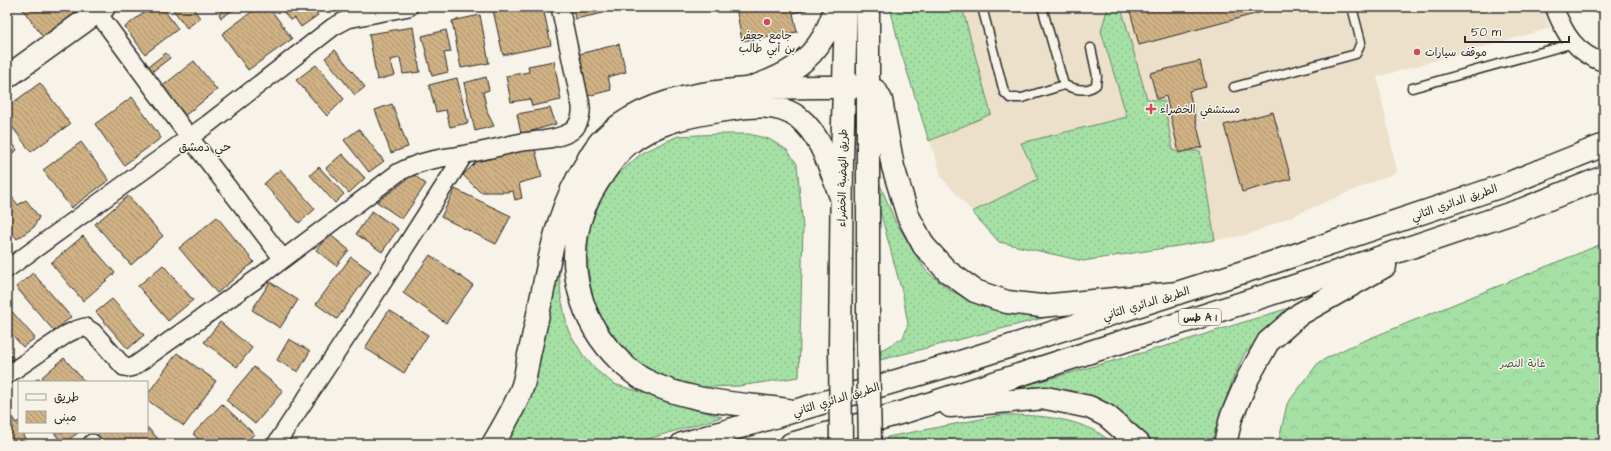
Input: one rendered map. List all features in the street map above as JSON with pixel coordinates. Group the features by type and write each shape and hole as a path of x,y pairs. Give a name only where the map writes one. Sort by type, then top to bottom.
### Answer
{"main road":[{"path":"747,88 782,76 808,58 815,50 832,21 835,7"},
{"name":"طريق الهضبة الخضراء","path":"841,444 841,198 846,7"},
{"path":"868,7 868,348 870,444"},
{"path":"7,78 101,9"},
{"path":"493,444 510,417 523,385 553,241 567,199 577,178 601,142 618,126 643,112 674,101 710,93 747,88 868,86 876,91 881,100 893,167 908,216 924,246 947,272 975,290 1007,302 1041,306 1178,293"},
{"path":"797,411 694,397 666,390 649,382 626,366 610,352 602,341 592,327 584,308 578,287 576,270 575,246 578,229 583,210 591,192 615,157 629,143 665,124 698,114 737,108 770,106 788,111 799,118 807,126 819,145 841,198"},
{"name":"الطريق الدائري الثاني","path":"682,444 954,364 1178,293 1502,186 1604,145"},
{"name":"طس A 1","path":"791,444 907,411 1284,290 1521,210 1604,177"},
{"path":"1225,444 1231,418 1248,378 1268,342 1300,314 1429,241"},
{"path":"907,411 1046,398 1088,407 1107,416 1139,444"}],"street":[{"path":"7,269 190,138 333,27 348,19 409,7"},
{"path":"7,375 67,334 85,327 93,332 124,367 133,367 283,259 399,172 425,160 560,136 570,132 576,126 580,116 581,106 560,7"},
{"path":"1554,7 1561,25 1582,52 1604,63"},
{"path":"101,9 190,138 283,259"},
{"path":"276,444 372,299 464,154"}],"lane":[{"path":"982,7 1004,92 1010,98 1022,98 1064,85 1076,90 1091,89 1096,85 1097,76 1091,48"},
{"path":"1042,7 1064,85"},
{"path":"1234,87 1356,54 1361,42 1352,7"},
{"path":"1412,88 1574,43"}],"shaded area":[{"name":"مستشفي الخضراء","path":"890,7 1542,7 1550,28 1377,77 1397,172 1247,235 1083,261 999,242 942,178 900,49"}],"green space":[{"path":"890,7 962,7 991,114 929,141 900,49"},
{"path":"1108,7 1121,7 1147,99 1164,101 1173,151 1200,151 1215,240 1083,261 999,242 972,212 1038,179 1021,143 1127,117 1101,31"},
{"path":"749,134 769,139 787,150 797,164 803,228 799,377 739,386 700,387 667,380 637,362 607,328 593,302 588,268 588,231 599,203 616,176 643,152 678,136"},
{"path":"879,182 895,221 926,271 950,290 971,301 1001,312 1047,317 880,360 881,350 903,338 908,324 903,296 879,207"},
{"name":"غابة النصر","path":"1604,243 1604,444 1278,444 1287,404 1319,362 1351,346"},
{"path":"558,257 561,297 568,330 583,355 596,370 614,384 722,417 631,444 507,444 526,407"},
{"path":"1295,306 1245,353 1234,376 1215,430 1213,444 1146,444 1070,397 1016,388 1177,343"},
{"path":"1002,415 1061,419 1089,428 1114,444 886,444 887,437"}],"building":[{"path":"21,7 76,7 79,10 43,37"},
{"path":"151,7 162,7 178,29 145,54 125,27"},
{"path":"171,7 192,7 200,18 187,28"},
{"path":"219,7 238,7 221,18 219,14 222,11"},
{"path":"258,7 269,7 292,39 248,70 222,34"},
{"path":"280,7 313,7 318,15 301,27 295,18 290,20"},
{"path":"507,7 543,7 551,45 503,55 493,10"},
{"path":"573,7 602,7 604,13 575,19"},
{"name":"جامع جعفر بن أبي طالب","path":"736,7 807,7 807,10 793,13 797,32 742,41"},
{"path":"1129,7 1281,7 1139,45"},
{"path":"480,15 489,63 461,68 452,21"},
{"path":"413,27 420,72 403,74 400,58 390,60 395,75 377,80 369,34"},
{"path":"446,30 451,52 444,53 448,72 432,76 422,36"},
{"path":"619,44 626,72 608,77 611,90 588,96 590,101 587,101 575,55"},
{"path":"335,50 365,87 355,95 325,58"},
{"path":"166,53 170,58 149,74 145,69"},
{"path":"194,61 217,90 183,117 160,88"},
{"path":"554,61 561,100 532,106 530,99 511,102 506,76 529,72 528,66"},
{"path":"1200,61 1206,87 1189,91 1202,147 1179,153 1166,96 1157,99 1150,73"},
{"path":"316,65 344,99 327,116 296,80"},
{"path":"486,77 489,90 483,92 488,114 494,126 475,131 464,83"},
{"path":"457,78 468,123 450,127 446,110 436,112 429,85"},
{"path":"40,83 70,124 31,152 7,120 7,107"},
{"path":"132,97 161,138 124,165 95,124"},
{"path":"392,104 408,147 391,153 375,110"},
{"path":"550,108 556,124 521,134 517,114"},
{"path":"1273,112 1291,179 1242,192 1224,125"},
{"path":"359,129 384,161 369,172 344,140"},
{"path":"7,135 17,150 7,157"},
{"path":"81,142 109,180 71,208 43,170"},
{"path":"534,145 542,177 519,183 522,198 515,200 513,191 480,192 463,175 478,160"},
{"path":"342,154 365,178 349,193 326,168"},
{"path":"319,167 344,194 335,203 310,175"},
{"path":"280,169 315,209 299,223 264,184"},
{"path":"411,173 426,184 402,219 377,202 405,181"},
{"path":"455,189 511,216 496,244 441,217"},
{"path":"9,193 18,205 26,200 39,217 34,227 17,239 7,226 7,194"},
{"path":"128,196 163,236 131,265 95,224"},
{"path":"372,211 398,229 382,252 356,234"},
{"path":"217,217 254,262 217,293 179,248"},
{"path":"329,234 349,250 336,266 316,250"},
{"path":"83,236 115,273 83,301 51,263"},
{"path":"430,255 473,285 446,323 403,293"},
{"path":"351,257 371,271 337,319 316,304"},
{"path":"163,265 193,300 168,321 138,286"},
{"path":"33,273 71,317 54,331 16,287"},
{"path":"270,282 298,300 280,328 252,310"},
{"path":"112,299 144,335 128,349 96,312"},
{"path":"7,306 35,338 23,347 7,329"},
{"path":"389,310 428,335 404,373 365,348"},
{"path":"220,322 252,348 237,367 204,342"},
{"path":"289,339 310,351 298,372 277,360"},
{"path":"7,351 15,360 7,367"},
{"path":"177,353 216,381 184,426 148,401 148,394"},
{"path":"64,358 84,381 45,381 42,377"},
{"path":"254,367 283,391 255,424 226,400"},
{"path":"39,378 41,381 34,381"},
{"path":"222,404 254,434 245,444 204,444 193,434"},
{"path":"7,410 16,423 18,422 18,433 26,433 23,435 29,444 9,444 7,440"},
{"path":"148,428 163,444 95,444 91,440 99,433 148,433"},
{"path":"55,433 78,433 62,444"}],"place":[{"name":"جامع جعفر بن أبي طالب","path":"767,22"},
{"name":"موقف سيارات","path":"1417,52"},
{"name":"مستشفي الخضراء","path":"1151,109"}],"district":[{"name":"حي دمشق","path":"205,147"}]}
